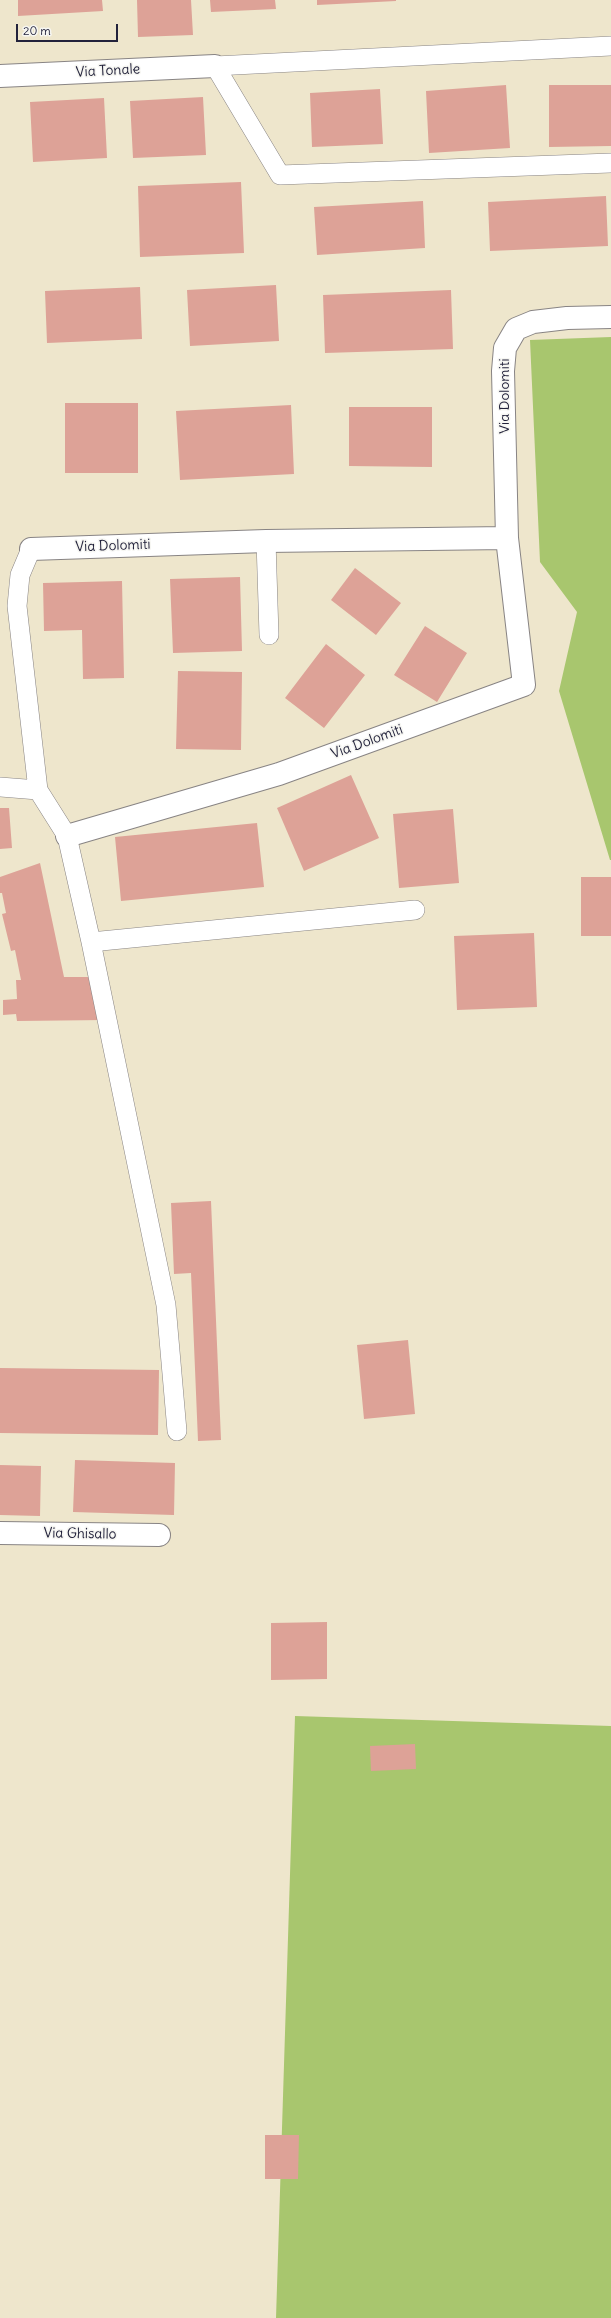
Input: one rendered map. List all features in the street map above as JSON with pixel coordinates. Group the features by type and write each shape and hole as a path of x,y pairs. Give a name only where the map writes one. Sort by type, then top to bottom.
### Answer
{"street":[{"name":"Via Tonale","path":"0,76 215,66"},
{"name":"Via Dolomiti","path":"67,836 279,774 524,685 507,538 503,371 505,348 516,329 533,322 567,318 611,317"},
{"name":"Via Dolomiti","path":"31,549 266,541 507,538"},
{"name":"Via Ghisallo","path":"0,1533 159,1535"}],"lane":[{"path":"611,46 215,66 280,175 611,163"},
{"path":"266,541 269,635"},
{"path":"31,549 20,575 17,606 38,790 67,836 91,942 166,1305 177,1431"},
{"path":"0,787 38,790"},
{"path":"91,942 415,910"}],"green space":[{"path":"611,337 610,860 559,691 577,612 540,562 530,340"},
{"path":"295,1716 611,1726 611,2318 276,2318"}],"building":[{"path":"18,0 102,0 103,11 18,16"},
{"path":"137,0 191,0 193,35 138,37"},
{"path":"210,0 275,0 276,9 211,12"},
{"path":"317,0 396,0 396,1 317,5"},
{"path":"506,85 510,148 429,153 426,91"},
{"path":"549,85 611,85 611,146 549,147"},
{"path":"380,89 383,144 312,147 310,93"},
{"path":"203,97 206,155 133,158 130,101"},
{"path":"104,98 107,158 33,162 30,102"},
{"path":"241,182 244,253 140,257 138,186"},
{"path":"606,196 608,246 490,251 488,202"},
{"path":"423,201 425,248 317,255 314,207"},
{"path":"276,285 279,341 190,346 187,290"},
{"path":"140,287 142,339 47,343 45,291"},
{"path":"451,290 453,349 325,353 323,295"},
{"path":"65,403 138,403 138,473 65,473"},
{"path":"291,405 294,474 180,480 176,411"},
{"path":"349,407 432,407 432,467 349,466"},
{"path":"355,568 401,603 376,635 331,600"},
{"path":"240,577 242,651 173,653 170,579"},
{"path":"122,581 124,678 83,679 82,630 44,631 43,583"},
{"path":"425,626 467,653 437,702 394,675"},
{"path":"326,644 365,675 324,728 285,698"},
{"path":"178,671 242,672 241,750 176,749"},
{"path":"351,775 379,838 304,871 277,808"},
{"path":"0,808 9,808 12,848 0,849"},
{"path":"453,809 459,883 399,888 393,814"},
{"path":"257,823 264,887 121,901 115,837"},
{"path":"40,863 64,977 97,977 105,1020 17,1021 16,1014 3,1015 3,1000 17,999 16,980 21,980 15,950 11,951 2,914 6,913 2,893 0,893 0,877"},
{"path":"581,877 611,877 611,936 581,936"},
{"path":"534,933 537,1007 457,1010 454,936"},
{"path":"211,1201 221,1440 198,1441 191,1273 174,1274 171,1203"},
{"path":"408,1340 415,1414 364,1419 357,1345"},
{"path":"0,1368 159,1370 158,1435 0,1433"},
{"path":"75,1460 175,1463 174,1515 73,1512"},
{"path":"0,1465 41,1466 40,1516 0,1515"},
{"path":"327,1622 327,1679 271,1680 271,1623"},
{"path":"415,1744 416,1769 371,1771 370,1746"},
{"path":"265,2135 299,2135 298,2179 265,2179"}]}
